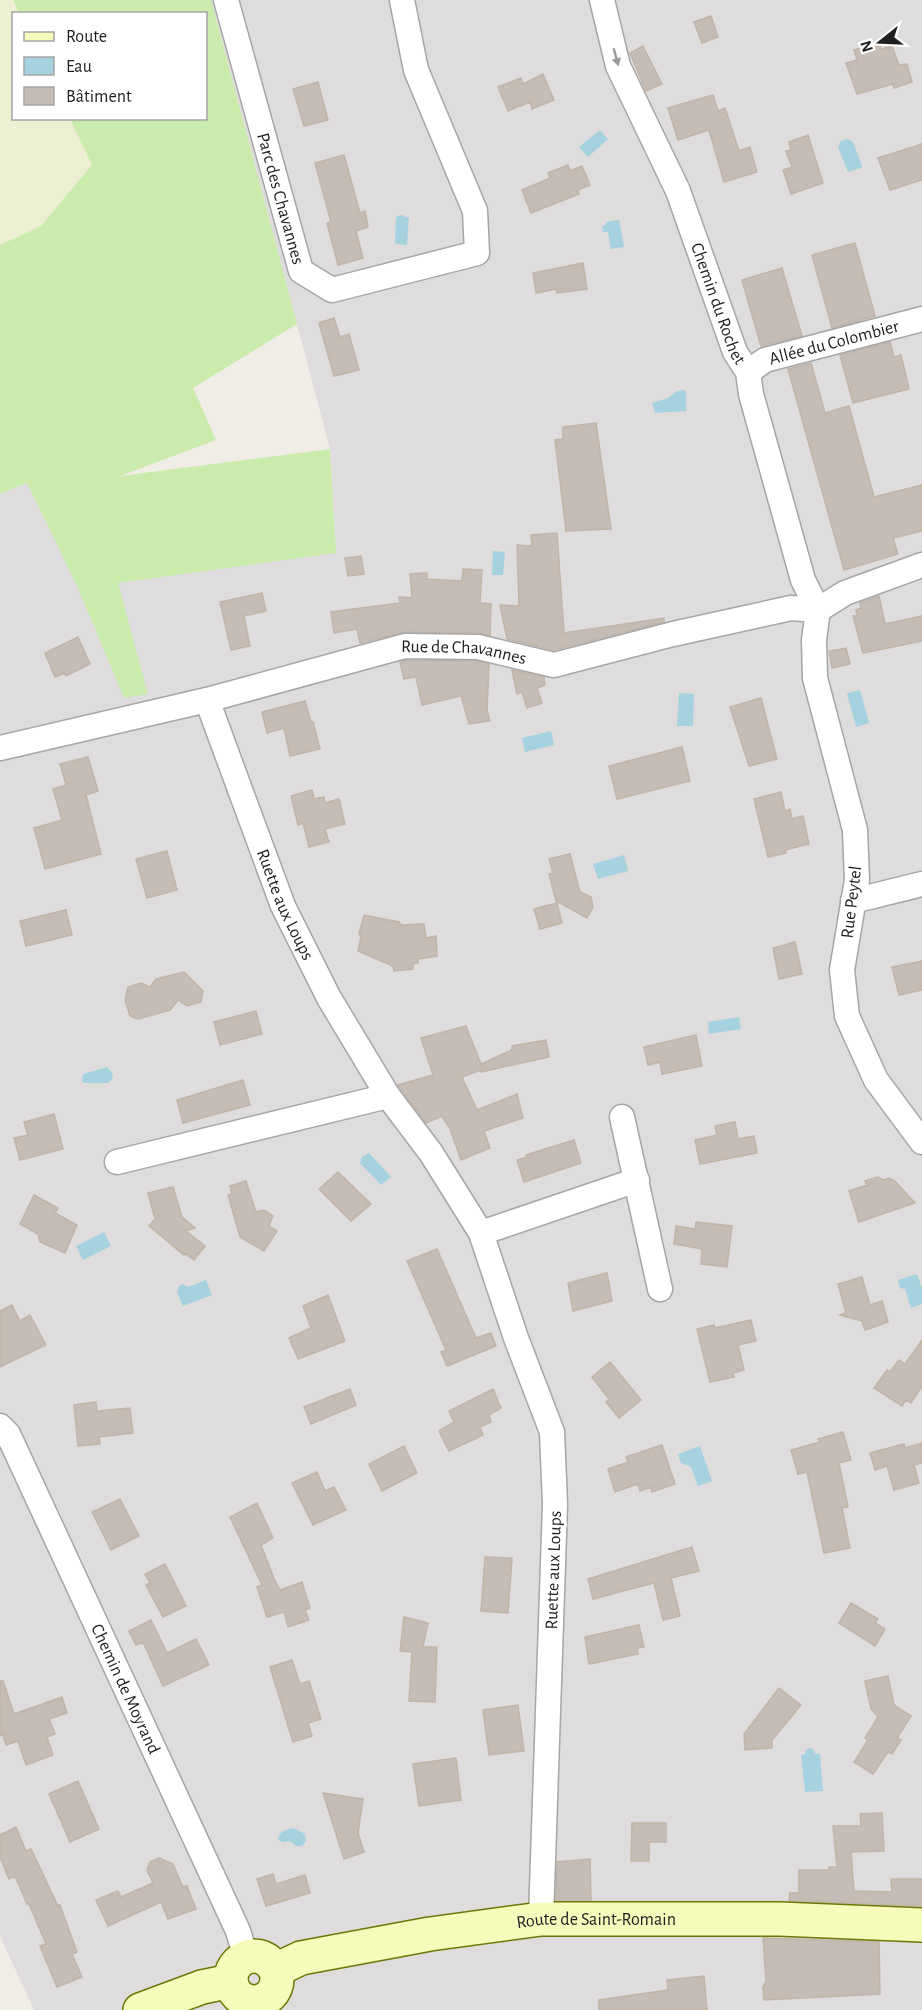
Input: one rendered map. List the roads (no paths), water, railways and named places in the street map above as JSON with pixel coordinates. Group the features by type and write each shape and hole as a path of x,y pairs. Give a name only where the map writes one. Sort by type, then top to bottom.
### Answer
{"main road":[{"name":"Route de Saint-Romain","path":"140,2010 202,1987 252,1984 301,1958 313,1955 430,1934 541,1918 780,1919 922,1925"}],"street":[{"name":"Parc des Chavannes","path":"226,0 301,271 332,290 477,253 475,211 416,70 402,0"},
{"name":"Chemin du Rochet","path":"602,0 618,66 678,191 735,352 748,372 751,394 803,580 818,610"},
{"name":"Allée du Colombier","path":"748,372 765,360 922,319"},
{"path":"818,610 846,593 922,565"},
{"name":"Rue de Chavannes","path":"0,748 207,700 405,646 478,647 554,664 790,608 818,610"},
{"name":"Rue Peytel","path":"818,610 814,640 815,678 855,830 857,880 842,970 847,1016 876,1080 922,1142"},
{"name":"Ruette aux Loups","path":"207,700 283,906 329,998 388,1096 431,1153 481,1233 516,1338 552,1432 555,1504 541,1918"},
{"path":"853,901 922,884"},
{"path":"117,1162 388,1096"},
{"path":"622,1117 660,1289"},
{"path":"481,1233 637,1180"},
{"name":"Chemin de Moyrand","path":"0,1426 8,1434 238,1931 252,1984"}],"water":[{"path":"600,130 608,139 588,157 579,147"},
{"path":"848,139 853,142 862,166 848,172 838,147 841,141"},
{"path":"401,215 409,218 407,245 395,244 396,217"},
{"path":"619,220 624,247 611,249 608,232 603,232 602,226 606,225 606,222"},
{"path":"684,390 686,392 686,411 655,413 652,403"},
{"path":"493,551 505,552 503,575 492,575"},
{"path":"860,690 869,723 856,727 847,693"},
{"path":"679,693 694,694 693,726 677,726"},
{"path":"551,731 554,745 525,752 522,738"},
{"path":"624,855 628,871 598,879 593,864"},
{"path":"739,1017 741,1029 709,1034 708,1022"},
{"path":"107,1067 113,1074 108,1083 84,1083 82,1081 83,1074"},
{"path":"369,1153 391,1177 381,1185 360,1163 362,1157"},
{"path":"104,1232 111,1246 83,1260 76,1246"},
{"path":"917,1274 922,1288 922,1304 911,1308 905,1289 900,1288 898,1280"},
{"path":"206,1280 212,1295 183,1306 177,1292 179,1286 183,1284 188,1287"},
{"path":"700,1446 712,1481 698,1486 691,1467 681,1463 678,1454"},
{"path":"810,1748 815,1754 820,1754 823,1791 805,1792 801,1755"},
{"path":"294,1828 305,1834 306,1841 302,1846 278,1839 282,1832"}]}
